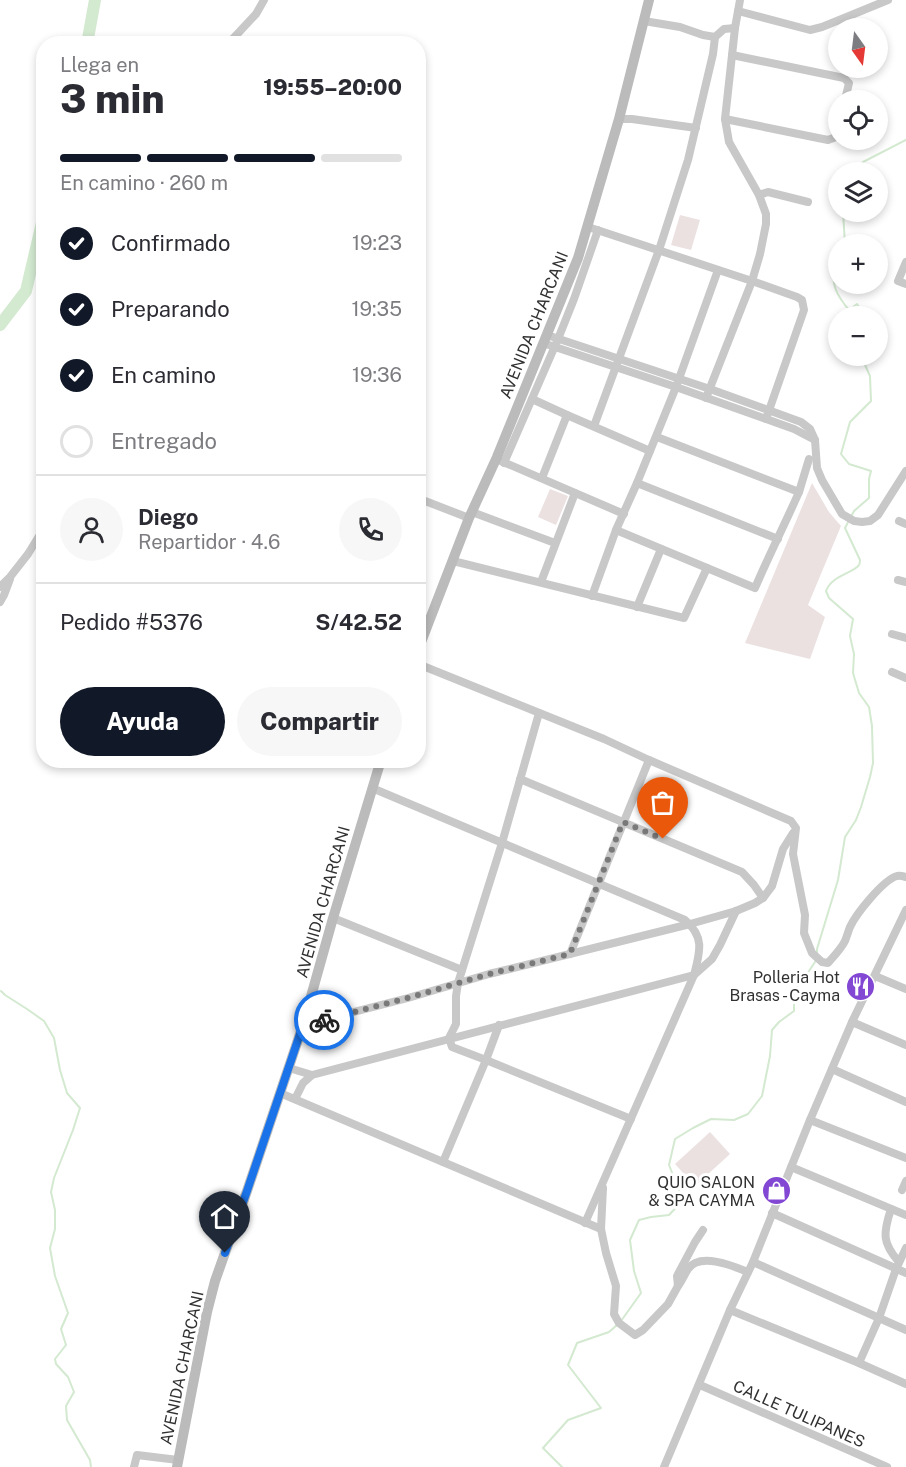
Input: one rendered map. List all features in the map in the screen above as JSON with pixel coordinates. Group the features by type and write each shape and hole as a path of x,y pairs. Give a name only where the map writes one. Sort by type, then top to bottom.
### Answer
{"main road":[{"name":"AVENIDA CHARCANI","path":"426,630 470,515 500,461 545,339 578,258 593,229 649,0"},
{"name":"AVENIDA CHARCANI","path":"178,1464 215,1281 303,1025 378,768"}],"street":[{"path":"235,36 256,14 264,0"},
{"path":"706,398 752,280 766,224 766,214 759,195 729,142 725,119 740,0"},
{"path":"738,11 810,30 888,0"},
{"path":"644,21 680,27 715,37"},
{"path":"594,426 659,250 688,160 715,37 724,29 735,28"},
{"path":"732,55 844,78 849,83 847,90"},
{"path":"619,119 696,128"},
{"path":"725,119 828,140"},
{"path":"759,195 768,192 808,202"},
{"path":"624,514 500,461 532,399 558,339 574,299 593,229 752,280 802,300 804,310 767,415"},
{"path":"906,262 898,281 906,284"},
{"path":"592,596 616,531 680,379 718,270"},
{"path":"545,339 554,347 706,398 767,415"},
{"path":"545,339 558,339 710,389 815,440 819,474 842,514 851,519 862,522 870,521 878,515 906,471"},
{"path":"532,399 651,451"},
{"path":"542,478 567,415"},
{"path":"657,437 799,492"},
{"path":"616,531 755,588 799,492 809,459"},
{"path":"637,483 778,539"},
{"path":"541,582 575,493"},
{"path":"426,501 555,543"},
{"path":"0,587 36,541"},
{"path":"638,607 661,549"},
{"path":"453,561 684,618 707,568"},
{"path":"0,602 10,577"},
{"path":"892,634 906,638"},
{"path":"426,667 603,739 791,821 796,828 793,854 805,915 804,933 812,953 822,962 828,963 837,953 855,918 875,893 893,878 906,877"},
{"path":"892,672 906,678"},
{"path":"539,713 502,843 462,970 456,996 456,1024 449,1038 452,1047 631,1119"},
{"path":"570,954 649,760"},
{"path":"520,779 741,872 763,898"},
{"path":"372,788 685,920 696,931 699,954 694,975 585,1223"},
{"path":"303,1025 736,911 763,898 772,886 783,849 796,828"},
{"path":"664,1467 730,1310 753,1262 852,1022 902,929 906,910"},
{"path":"295,1099 303,1083 312,1075 694,975 712,959 736,911"},
{"path":"333,918 462,970"},
{"path":"875,976 906,989"},
{"path":"852,1022 906,1045"},
{"path":"443,1162 499,1025"},
{"path":"289,1068 312,1075"},
{"path":"832,1069 906,1102"},
{"path":"280,1093 601,1229"},
{"path":"810,1120 906,1158"},
{"path":"791,1167 906,1215"},
{"path":"902,1190 906,1181"},
{"path":"603,1184 601,1229 616,1286 614,1314 619,1323 635,1335 668,1304 688,1268 695,1263 717,1262 748,1272"},
{"path":"891,1209 887,1221 886,1242 898,1266 906,1273"},
{"path":"772,1214 898,1266"},
{"path":"678,1286 677,1276 694,1242 703,1230"},
{"path":"859,1363 906,1248"},
{"path":"753,1262 906,1330"},
{"path":"730,1310 906,1384"},
{"name":"CALLE TULIPANES","path":"700,1385 887,1467"},
{"path":"134,1467 137,1455 178,1464"}],"shaded area":[{"path":"680,215 700,220 691,250 671,245"},
{"path":"812,483 829,512 841,526 808,605 825,617 810,659 745,643"},
{"path":"550,489 568,496 556,525 538,517"},
{"path":"710,1132 730,1154 695,1186 675,1164"}],"waterway":[{"path":"88,36 95,0"},
{"path":"863,162 906,140"},
{"path":"844,222 844,234"},
{"path":"0,325 26,291 36,248"},
{"path":"838,294 846,306"},
{"path":"854,306 857,304 858,306"},
{"path":"817,953 838,880 845,837 861,807 873,763 869,707 859,693 853,673 854,654 850,636 853,619 829,598 826,591 833,581 856,568 860,562 845,528 854,511 869,498 871,471 849,464 841,454 850,422 871,401 870,376 866,366"},
{"path":"621,1321 641,1293 634,1271 630,1240 639,1220 669,1215 683,1200 669,1165 675,1139 711,1119 734,1120 748,1114 762,1096 770,1056 772,1030 794,1011 794,989 817,959"},
{"path":"1,991 44,1021 54,1038 67,1093 80,1108 54,1178 51,1192 55,1210 55,1229 50,1248 55,1276 68,1313 61,1329 66,1345 55,1359 56,1364 68,1377 74,1392 66,1406 67,1420 90,1460 91,1467"},
{"path":"562,1467 543,1448 568,1420 601,1408 568,1365 577,1343 609,1332 617,1325"}],"way so far":[{"path":"324,1020 570,954 623,822 663,839"}],"place":[{"name":"Polleria Hot Brasas - Cayma","path":"861,986"},
{"name":"QUIO SALON & SPA CAYMA","path":"776,1191"}],"route":[{"path":"225,1253 303,1025 324,1020"}]}
